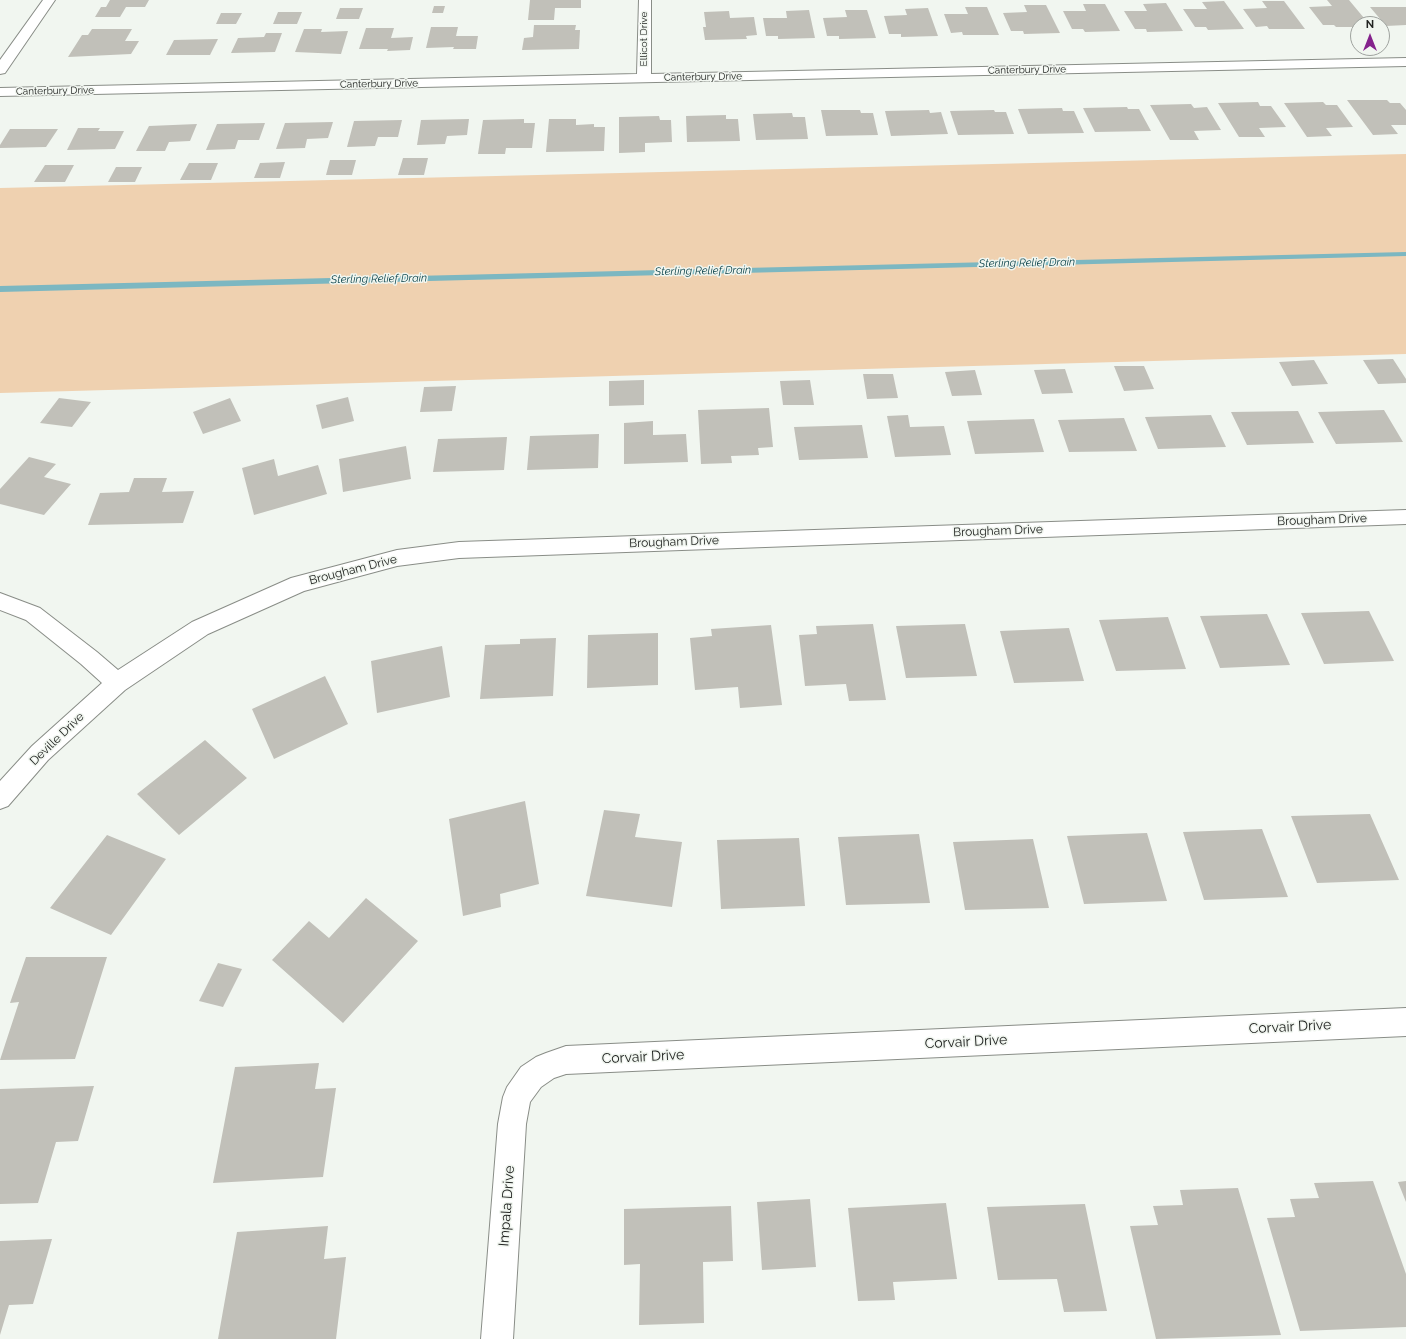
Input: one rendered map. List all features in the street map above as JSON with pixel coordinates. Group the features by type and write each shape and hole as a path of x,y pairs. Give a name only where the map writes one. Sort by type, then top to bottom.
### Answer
{"street":[{"path":"0,70 49,0"},
{"name":"Ellicot Drive","path":"644,0 644,79"},
{"name":"Canterbury Drive","path":"0,92 1406,62"},
{"name":"Brougham Drive","path":"117,683 200,628 298,584 397,558 459,550 1406,517"},
{"path":"0,601 33,614 89,658 117,683"},
{"name":"Deville Drive","path":"0,798 40,753 117,683"},
{"name":"Corvair Drive","path":"531,1077 546,1067 566,1060 1406,1022"},
{"name":"Impala Drive","path":"497,1339 512,1124 517,1097 531,1077"}],"shaded area":[{"path":"1406,154 1406,354 0,393 0,188"}],"building":[{"path":"110,0 149,0 145,7 126,7 120,17 95,17 101,7 106,7"},
{"path":"530,0 581,0 581,8 555,8 554,20 528,20"},
{"path":"1327,0 1349,0 1362,16 1350,16 1350,27 1323,25 1309,7 1332,6"},
{"path":"1224,1 1244,29 1208,30 1206,27 1195,27 1183,9 1207,9 1202,2"},
{"path":"1262,1 1284,1 1305,29 1269,29 1267,26 1256,27 1243,9 1267,8"},
{"path":"1166,3 1183,31 1147,32 1146,29 1135,29 1124,11 1147,11 1143,4"},
{"path":"1083,4 1105,4 1120,31 1085,32 1083,29 1072,29 1063,11 1086,11"},
{"path":"1024,5 1046,5 1060,33 1024,34 1023,31 1011,31 1003,13 1027,12"},
{"path":"434,6 445,6 443,13 432,13"},
{"path":"965,7 987,7 999,35 963,35 962,32 951,33 944,14 968,14"},
{"path":"1370,7 1406,7 1406,25 1390,26 1390,16 1378,16"},
{"path":"340,8 363,8 359,19 336,19"},
{"path":"928,8 938,36 901,37 901,34 889,34 884,16 907,15 905,9"},
{"path":"809,10 815,38 778,39 778,36 766,36 763,18 787,18 786,11"},
{"path":"845,10 867,10 876,38 839,39 839,36 827,36 823,18 847,17"},
{"path":"729,11 730,18 754,17 757,35 746,36 747,39 705,40 703,27 706,27 704,12"},
{"path":"278,12 302,12 297,24 273,24"},
{"path":"221,13 242,13 236,24 216,24"},
{"path":"534,25 576,25 575,30 580,30 579,49 522,50 524,38 533,37"},
{"path":"431,27 458,27 456,36 478,36 476,49 453,49 454,47 426,48"},
{"path":"366,28 394,28 391,38 413,37 410,50 387,51 388,49 359,49"},
{"path":"92,29 132,29 125,41 139,41 131,54 68,57 82,35 88,35"},
{"path":"304,29 322,29 321,32 348,31 341,54 295,52"},
{"path":"266,33 282,33 275,52 231,53 238,38 264,37"},
{"path":"218,39 210,55 166,55 174,40"},
{"path":"1347,100 1387,100 1390,103 1400,103 1406,110 1406,125 1391,125 1398,134 1373,135"},
{"path":"1258,102 1260,106 1271,106 1286,127 1259,128 1265,137 1239,137 1218,103"},
{"path":"1323,102 1326,105 1337,105 1353,127 1326,128 1332,136 1307,137 1284,103"},
{"path":"1191,104 1194,108 1207,107 1221,130 1194,131 1199,140 1170,140 1150,105"},
{"path":"1127,107 1128,109 1139,109 1151,131 1095,132 1083,108"},
{"path":"1062,108 1063,111 1074,111 1084,133 1028,134 1018,109"},
{"path":"821,110 860,110 861,113 873,113 878,135 826,136"},
{"path":"929,110 930,113 941,112 948,134 891,136 885,111"},
{"path":"994,110 995,112 1006,112 1014,134 958,135 950,111"},
{"path":"792,113 793,117 805,117 808,139 756,140 753,114"},
{"path":"726,115 726,119 738,119 740,141 687,142 686,116"},
{"path":"659,116 660,120 671,120 672,142 645,143 645,152 619,153 619,117"},
{"path":"469,119 467,135 447,136 445,144 417,145 421,120"},
{"path":"524,119 524,123 535,123 532,148 506,148 505,154 478,154 483,120"},
{"path":"549,119 576,119 576,125 594,124 594,127 605,127 604,151 546,152"},
{"path":"402,120 398,137 378,137 375,146 347,147 354,121"},
{"path":"333,122 328,138 307,139 305,148 276,149 285,123"},
{"path":"265,123 259,140 238,140 235,149 206,150 217,124"},
{"path":"197,124 190,141 169,142 165,151 136,151 149,126"},
{"path":"78,128 100,128 98,131 124,131 115,149 67,150"},
{"path":"10,129 58,129 46,147 0,148 0,145"},
{"path":"403,158 428,158 424,175 398,175"},
{"path":"330,160 356,160 352,175 326,175"},
{"path":"285,162 280,178 254,178 260,163"},
{"path":"189,163 218,163 211,180 180,180"},
{"path":"45,165 74,165 65,182 34,182"},
{"path":"116,167 142,167 135,182 108,182"},
{"path":"1393,359 1406,379 1406,383 1378,384 1363,360"},
{"path":"1314,360 1328,384 1292,386 1279,362"},
{"path":"1114,366 1144,366 1154,389 1124,391"},
{"path":"1065,369 1073,393 1042,394 1034,370"},
{"path":"975,370 982,395 952,396 945,372"},
{"path":"863,374 893,374 898,398 867,399"},
{"path":"644,380 644,405 609,406 609,381"},
{"path":"810,380 814,405 783,405 780,381"},
{"path":"456,386 452,411 420,412 424,387"},
{"path":"348,397 354,421 322,429 316,405"},
{"path":"59,398 91,402 72,427 40,423"},
{"path":"230,398 241,421 203,434 193,412"},
{"path":"769,408 773,447 758,448 759,455 731,456 732,463 701,464 698,410"},
{"path":"1384,410 1403,442 1336,444 1318,412"},
{"path":"1298,411 1314,443 1247,445 1231,412"},
{"path":"908,415 910,427 944,426 951,455 895,457 887,416"},
{"path":"1211,415 1226,447 1158,449 1145,417"},
{"path":"1124,418 1137,451 1069,452 1058,420"},
{"path":"1034,419 1044,452 975,454 967,421"},
{"path":"653,421 653,435 686,434 688,462 624,464 624,423"},
{"path":"862,425 868,458 799,460 794,427"},
{"path":"599,434 598,468 527,470 530,436"},
{"path":"507,437 504,470 433,472 438,439"},
{"path":"406,446 411,479 343,492 339,459"},
{"path":"29,457 56,464 44,477 71,484 44,515 0,504 0,489"},
{"path":"274,459 278,476 318,465 327,494 254,515 242,468"},
{"path":"134,478 167,478 162,492 194,491 183,523 88,525 100,493 129,492"},
{"path":"1369,611 1394,661 1324,664 1301,613"},
{"path":"1267,614 1290,665 1220,668 1200,616"},
{"path":"1168,617 1186,669 1116,671 1099,620"},
{"path":"873,624 886,700 849,701 846,684 805,686 799,635 817,634 816,626"},
{"path":"965,624 977,676 906,678 896,626"},
{"path":"771,625 782,705 740,708 738,687 695,690 690,638 712,636 711,629"},
{"path":"1069,628 1084,681 1014,683 1000,631"},
{"path":"658,633 658,685 587,688 588,635"},
{"path":"556,638 553,696 480,699 485,645 520,644 520,639"},
{"path":"442,646 450,697 377,713 371,661"},
{"path":"325,676 348,724 274,759 252,709"},
{"path":"205,740 247,778 179,835 137,794"},
{"path":"525,801 539,884 500,894 501,907 463,916 449,819"},
{"path":"604,810 640,814 635,837 682,842 672,907 586,896"},
{"path":"1370,814 1399,880 1317,883 1291,816"},
{"path":"1262,829 1288,897 1204,900 1183,832"},
{"path":"1147,833 1167,901 1084,904 1067,836"},
{"path":"919,834 930,903 846,905 838,837"},
{"path":"107,835 166,859 111,935 50,908"},
{"path":"799,838 805,906 721,909 717,840"},
{"path":"1033,839 1049,908 965,910 953,842"},
{"path":"366,898 418,941 343,1023 272,960 309,921 329,938"},
{"path":"26,957 107,957 75,1059 0,1060 19,1002 10,1003"},
{"path":"218,963 242,969 223,1007 199,1001"},
{"path":"319,1063 315,1089 336,1088 323,1177 213,1183 235,1067"},
{"path":"94,1086 78,1141 56,1142 38,1203 0,1204 0,1089"},
{"path":"1373,1181 1406,1274 1406,1327 1300,1331 1267,1218 1295,1217 1290,1199 1319,1198 1314,1183"},
{"path":"1406,1181 1406,1202 1398,1182"},
{"path":"1238,1188 1281,1335 1156,1339 1130,1226 1158,1225 1153,1206 1183,1205 1180,1190"},
{"path":"810,1199 816,1267 762,1270 757,1202"},
{"path":"946,1203 957,1279 893,1282 895,1300 858,1301 848,1208"},
{"path":"1085,1204 1107,1311 1064,1312 1057,1279 998,1280 987,1207"},
{"path":"731,1206 733,1261 703,1262 704,1323 639,1325 640,1264 624,1265 624,1209"},
{"path":"328,1226 324,1259 346,1257 336,1339 218,1339 237,1232"},
{"path":"52,1239 33,1304 9,1305 0,1335 0,1241"}],"waterway":[{"name":"Sterling Relief Drain","path":"0,289 1406,254"}]}
